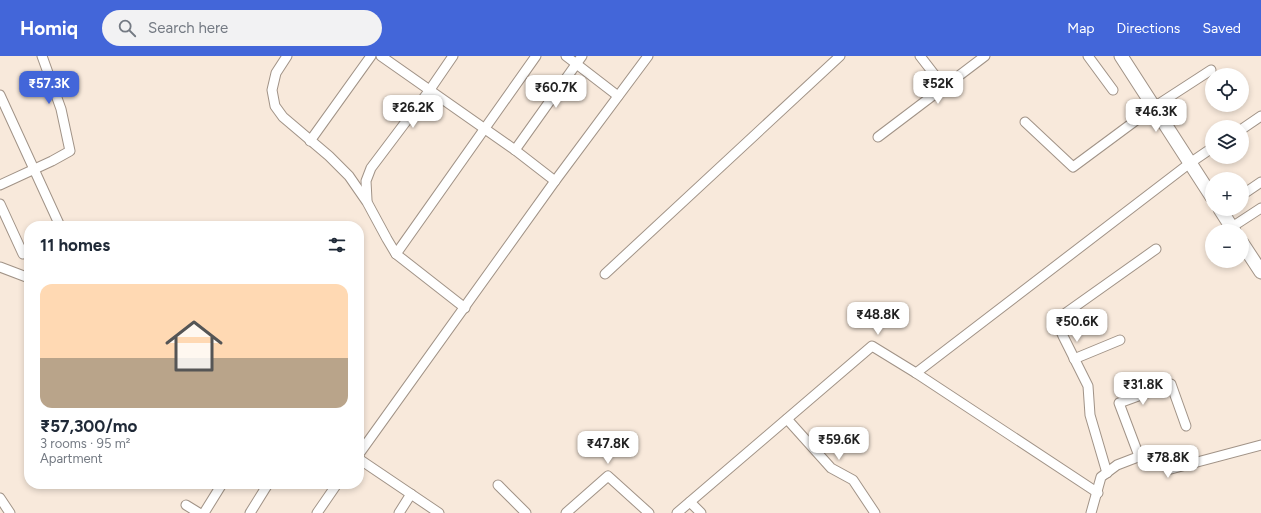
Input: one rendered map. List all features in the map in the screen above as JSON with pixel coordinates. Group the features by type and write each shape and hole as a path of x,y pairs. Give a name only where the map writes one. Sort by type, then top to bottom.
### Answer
{"main road":[{"path":"1121,56 1205,186"},
{"path":"1249,254 1261,272"}],"street":[{"path":"0,185 70,150 61,109 42,56"},
{"path":"289,56 276,73 272,90 275,106 283,117 329,156 349,176 367,202 396,254 464,308"},
{"path":"310,141 371,56"},
{"path":"381,56 514,150 555,181"},
{"path":"367,202 366,181 371,168 429,91 453,56"},
{"path":"396,254 536,56"},
{"path":"566,56 579,60 618,96"},
{"path":"364,447 555,181 648,56"},
{"path":"605,274 840,56"},
{"path":"920,56 944,87"},
{"path":"878,137 986,56"},
{"path":"1088,56 1113,90"},
{"path":"514,150 579,60"},
{"path":"1025,122 1073,167 1154,107 1205,74"},
{"path":"0,95 58,221"},
{"path":"1249,124 1261,116"},
{"path":"916,373 1205,153"},
{"path":"1249,190 1261,182"},
{"path":"0,204 23,254"},
{"path":"1240,224 1261,208"},
{"path":"1107,473 1090,415 1088,386 1056,320 1156,249"},
{"path":"0,267 24,276"},
{"path":"1074,359 1120,340"},
{"path":"677,513 872,346 916,373 1098,493"},
{"path":"1139,456 1119,403 1171,384 1186,426"},
{"path":"787,419 831,468 852,480 876,513"},
{"path":"1091,513 1098,493 1101,477 1117,465 1139,456 1143,455 1171,469 1261,444"},
{"path":"364,462 440,513"},
{"path":"566,513 608,476 649,513"},
{"path":"498,485 526,513"},
{"path":"204,513 219,489"},
{"path":"250,513 265,489"},
{"path":"317,513 334,489"},
{"path":"399,513 411,494"},
{"path":"0,498 10,513"},
{"path":"690,502 701,513"},
{"path":"186,504 199,513"}]}
